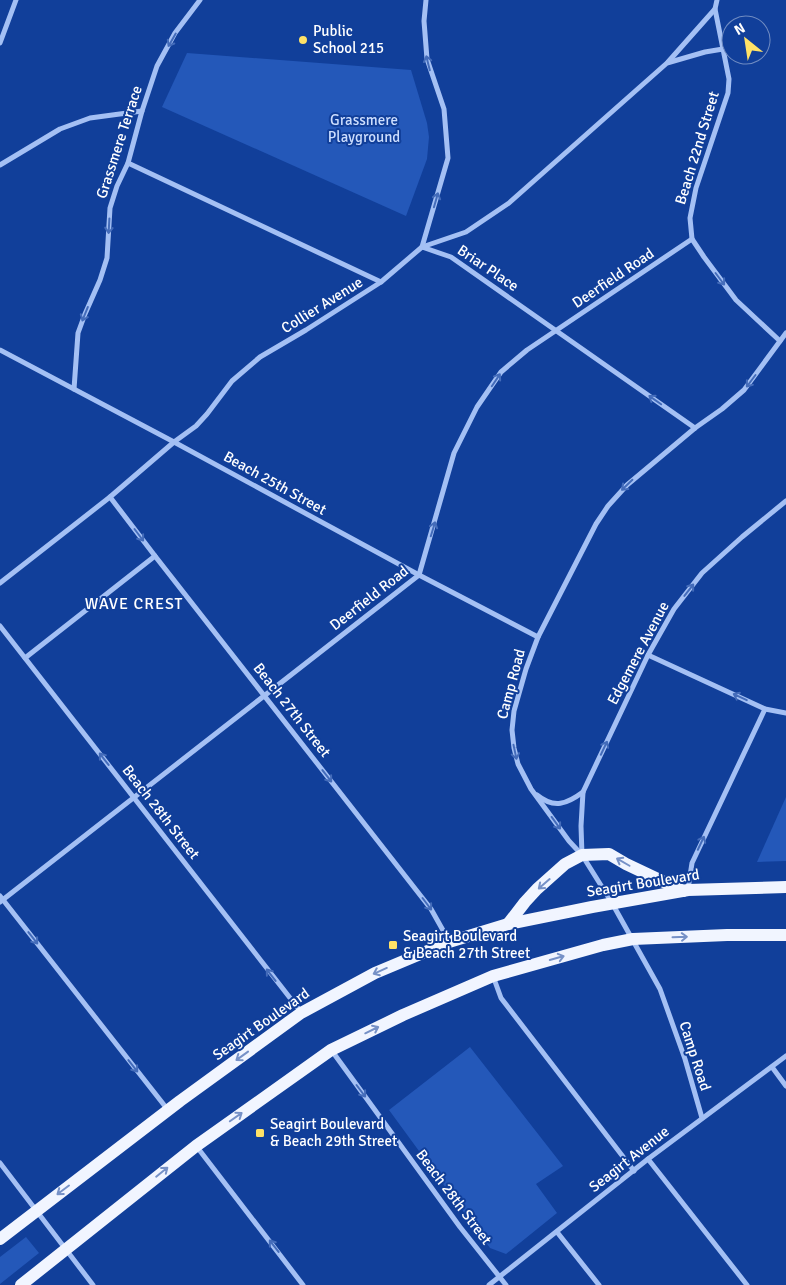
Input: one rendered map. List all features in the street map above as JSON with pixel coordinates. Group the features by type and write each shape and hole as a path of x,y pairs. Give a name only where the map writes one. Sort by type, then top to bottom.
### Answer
{"main road":[{"path":"508,924 538,889 565,864 582,855 609,854 626,864 686,890"},
{"name":"Seagirt Boulevard","path":"0,1239 168,1110 301,1013 376,973 449,942 508,924 686,890 786,887"},
{"path":"21,1285 196,1146 330,1050 403,1015 493,976 603,945 632,939 727,935 786,935"}],"street":[{"path":"0,43 16,0"},
{"name":"Grassmere Terrace","path":"74,389 78,333 107,258 110,208 117,186 128,163 142,110 157,66 176,33 200,0"},
{"path":"422,247 448,158 444,109 426,60 424,21 426,0"},
{"name":"Collier Avenue","path":"717,0 715,8 721,39"},
{"name":"Collier Avenue","path":"0,583 196,426 232,381 260,356 306,330 381,282 422,247 466,232 509,202 667,63 715,8"},
{"name":"Collier Avenue","path":"667,63 721,49"},
{"name":"Beach 22nd Street","path":"692,239 690,218 696,188 728,93 729,79 726,65"},
{"path":"0,166 67,126 90,118 142,110"},
{"path":"128,163 381,282"},
{"path":"692,239 736,300 780,341"},
{"name":"Deerfield Road","path":"1,900 419,575 454,453 477,407 501,372 527,350 692,239"},
{"name":"Briar Place","path":"422,247 451,257 695,428"},
{"name":"Camp Road","path":"702,1118 685,1059 660,990 612,903 582,855 569,841 531,789 518,764 512,730 514,712 526,669 538,637 596,524 608,506 627,484 744,390 786,333"},
{"name":"Beach 25th Street","path":"0,350 538,637"},
{"name":"Beach 27th Street","path":"110,496 431,909 449,942"},
{"name":"Edgemere Avenue","path":"582,855 583,792 648,655 674,609 702,573 786,500"},
{"path":"25,658 155,556"},
{"name":"Beach 28th Street","path":"0,626 301,1013"},
{"path":"648,655 765,709 786,713"},
{"path":"686,890 692,863 765,709"},
{"path":"531,789 539,797 559,804 569,802 583,792"},
{"path":"1,900 168,1110"},
{"path":"493,976 501,998 634,1171"},
{"name":"Beach 28th Street","path":"330,1050 460,1227 506,1285"},
{"name":"Seagirt Avenue","path":"489,1285 648,1159 786,1056"},
{"path":"772,1067 786,1086"},
{"path":"196,1146 303,1285"},
{"path":"648,1159 747,1285"},
{"path":"0,1163 93,1285"},
{"path":"557,1232 599,1285"}],"green space":[{"name":"Grassmere Playground","path":"187,53 411,70 427,123 429,137 427,159 406,216 162,107"},
{"path":"786,797 786,861 757,862"},
{"path":"470,1047 563,1166 536,1184 557,1213 506,1254 490,1248 389,1110"},
{"path":"26,1237 39,1253 0,1284 0,1257"}],"place":[{"name":"Public School 215","path":"303,40"},
{"name":"Seagirt Boulevard & Beach 27th Street","path":"393,945"},
{"name":"Seagirt Boulevard & Beach 29th Street","path":"260,1133"}],"district":[{"name":"WAVE CREST","path":"134,604"}]}
